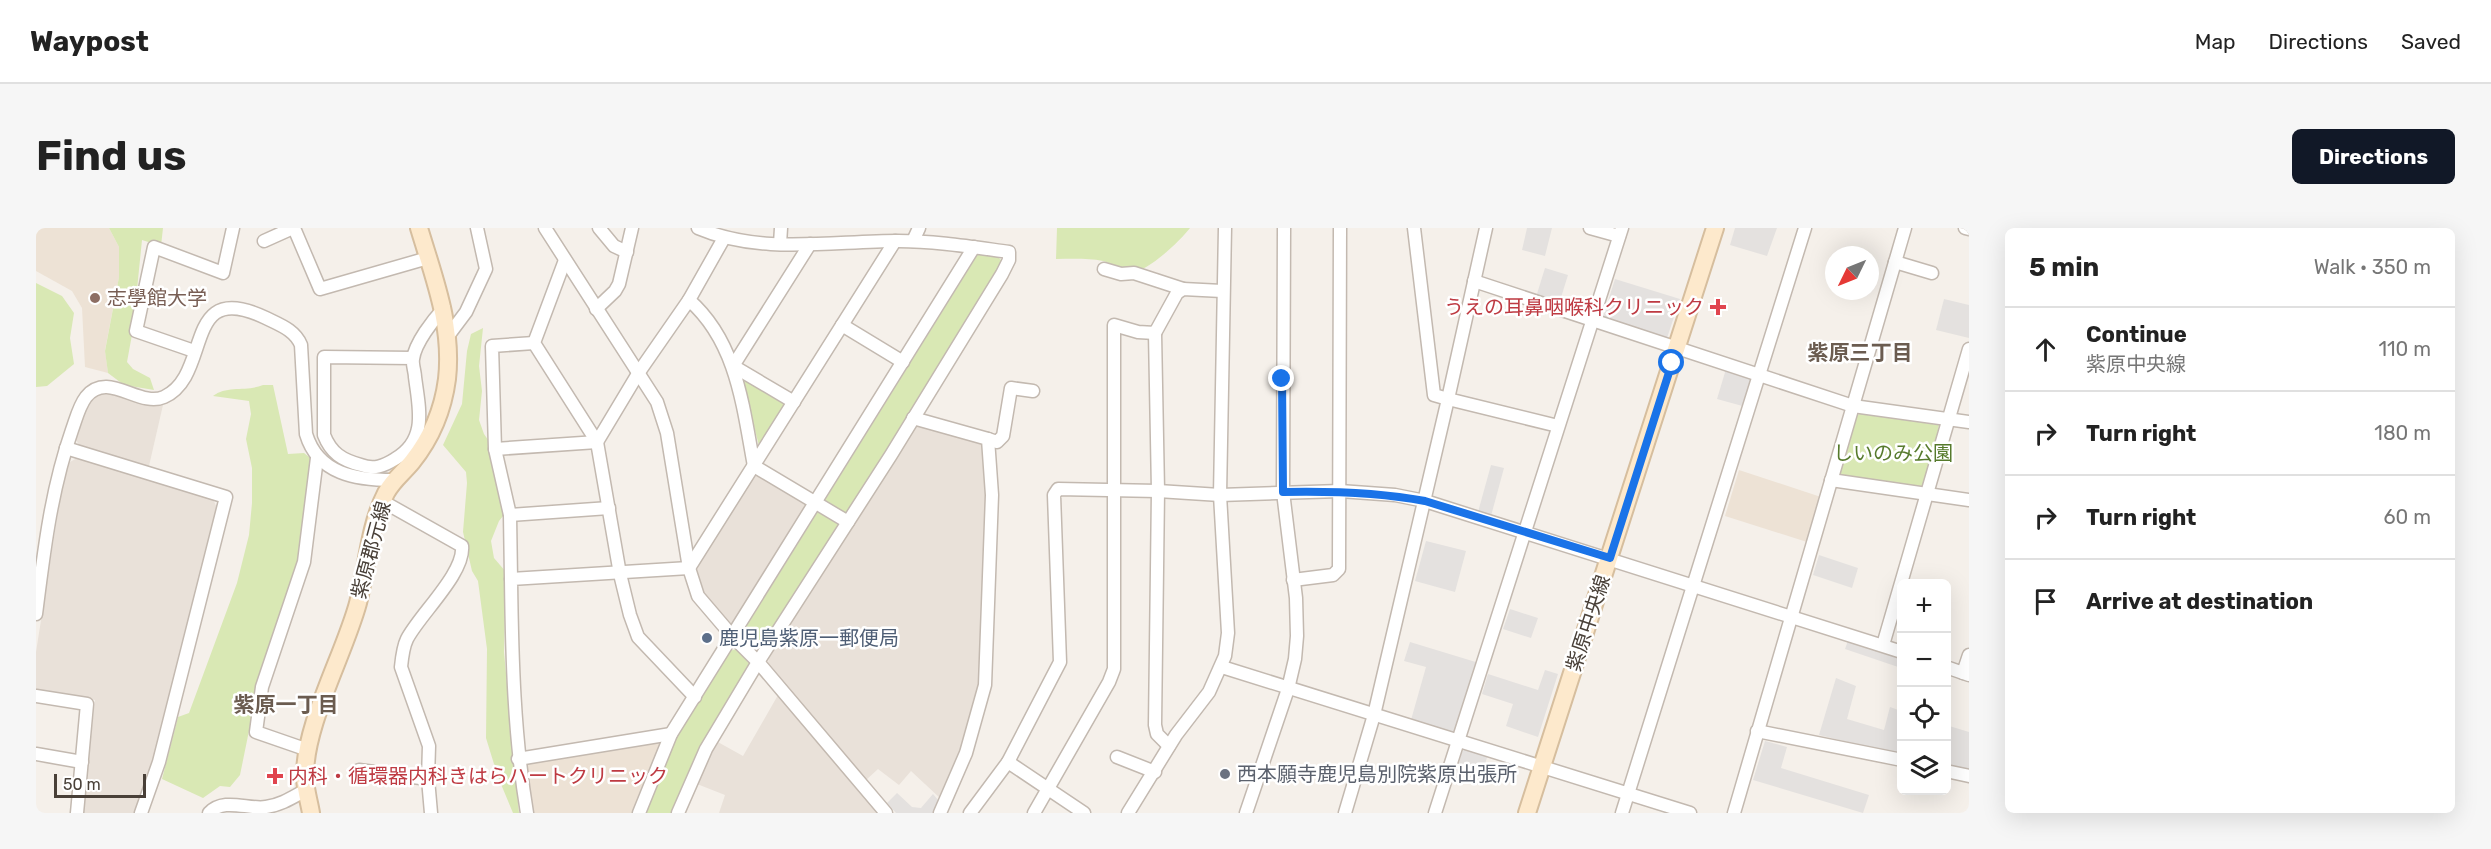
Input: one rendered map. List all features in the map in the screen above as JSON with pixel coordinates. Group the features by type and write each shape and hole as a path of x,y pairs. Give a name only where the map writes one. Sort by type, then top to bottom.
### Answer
{"street":[{"path":"194,351 136,331 154,247 223,273 233,228"},
{"path":"264,241 293,228 320,289 428,258"},
{"name":"紫原郡元線","path":"311,813 305,777 308,750 357,605 382,501 393,480 423,448 436,422 447,380 448,336 444,308 419,228"},
{"path":"448,336 466,312 486,269 477,228"},
{"path":"545,228 657,402 668,433 688,568 698,596 758,662 886,813"},
{"path":"599,228 614,246 627,252"},
{"path":"596,309 619,284 632,228"},
{"path":"678,813 706,749 758,662 913,418 1009,260 1009,252 974,247 913,241 780,244 724,238 698,228"},
{"path":"780,244 781,228"},
{"path":"913,241 919,228"},
{"path":"1128,813 1169,746 1209,692 1226,656 1228,633 1221,495 1222,291 1225,228"},
{"path":"1246,813 1288,689 1295,659 1297,626 1283,492 1284,228"},
{"path":"1293,580 1333,575 1339,569 1340,228"},
{"path":"1414,228 1434,395 1558,426"},
{"path":"1345,813 1374,715 1486,228"},
{"path":"1435,813 1620,232 1590,228"},
{"name":"紫原中央線","path":"1527,813 1716,228"},
{"path":"1622,813 1805,228"},
{"path":"1734,813 1905,228"},
{"path":"597,442 639,372 689,300 724,238"},
{"path":"688,568 895,241"},
{"path":"733,366 810,244"},
{"path":"639,813 672,734 974,247"},
{"path":"534,343 566,260"},
{"path":"1895,262 1932,273"},
{"path":"1104,269 1121,274 1134,273 1183,289 1222,291"},
{"path":"1474,281 1853,406 1969,422"},
{"path":"1169,746 1158,734 1155,726 1158,491 1155,333 1178,292 1183,289"},
{"path":"689,300 708,318 733,366 754,466 848,522"},
{"path":"36,614 42,530 66,448 79,409 86,397 94,390 111,387 142,396 160,398 175,390 183,381 204,326 221,310 234,307 247,309 290,330 298,337 301,345 306,434 317,458 334,469 355,477 393,480"},
{"path":"413,358 324,357 324,435 328,446 335,454 366,467 381,467 399,458 414,442 420,424 413,358 430,324 444,308"},
{"path":"842,325 903,362"},
{"path":"1034,813 1109,682 1114,669 1114,325 1138,332 1155,333"},
{"path":"534,343 597,442 620,574 638,637 695,697"},
{"path":"527,813 518,759 512,676 510,515 495,449 492,346 534,343"},
{"path":"1905,579 1969,349"},
{"path":"733,366 794,402"},
{"path":"913,418 997,442 1003,436 1011,388 1033,391"},
{"path":"940,813 966,753 986,685 992,495 988,439"},
{"path":"495,449 597,442"},
{"path":"66,448 226,497 159,762 141,813"},
{"path":"308,750 256,732 262,687 304,562 317,458"},
{"path":"1831,480 1928,496 1969,500"},
{"path":"970,813 1008,762 1060,662 1054,495 1058,489 1115,489 1221,495 1340,491 1395,495 1425,501 1526,532 1897,650"},
{"path":"382,501 462,546 463,554 444,589 414,627 402,654 401,667 404,679 429,746 428,779 431,813"},
{"path":"510,515 609,507"},
{"path":"511,579 688,568"},
{"path":"1883,645 1897,604"},
{"path":"1951,668 1966,674 1969,655"},
{"path":"1222,667 1690,813"},
{"path":"36,696 87,705 77,813"},
{"path":"1757,731 1897,759"},
{"path":"518,759 672,734"},
{"path":"36,754 82,762"},
{"path":"1117,757 1155,772"},
{"path":"1008,762 1084,813"},
{"path":"359,770 428,779"},
{"path":"1951,772 1969,776"},
{"path":"209,813 213,809 230,804 263,808 283,803 306,790"}],"shaded area":[{"name":"志學館大学","path":"36,228 109,228 119,247 119,277 105,350 108,373 85,367 82,308 72,291 36,271"},
{"path":"1527,228 1552,228 1545,256 1522,250"},
{"path":"1735,228 1777,228 1767,256 1730,245"},
{"path":"1545,268 1568,275 1559,304 1536,297"},
{"path":"1615,279 1680,299 1667,338 1603,317"},
{"path":"1944,299 1969,305 1969,338 1936,330"},
{"path":"1726,369 1755,378 1746,407 1717,399"},
{"path":"111,394 163,405 149,466 80,447 75,438 89,402 98,395"},
{"path":"919,424 985,444 989,494 981,684 956,766 940,798 911,771 899,785 878,769 866,780 768,663 769,657 914,426"},
{"path":"77,458 212,497 217,508 148,779 136,813 83,813 95,700 36,691 36,652 62,487 70,462"},
{"path":"1491,465 1504,468 1491,516 1478,512"},
{"path":"1739,470 1821,497 1807,542 1725,516"},
{"path":"754,473 758,473 806,503 807,508 736,623 730,624 703,594 697,570 702,555"},
{"path":"1426,541 1466,551 1455,592 1415,581"},
{"path":"1819,555 1858,568 1852,588 1813,575"},
{"path":"1510,609 1538,618 1531,638 1503,629"},
{"path":"1849,638 1897,655 1897,667 1845,649"},
{"path":"1410,642 1479,663 1458,734 1411,720 1426,667 1404,661"},
{"path":"1545,670 1558,674 1538,737 1506,726 1513,704 1482,694 1488,674 1538,690"},
{"path":"1836,678 1856,686 1847,719 1884,730 1890,707 1897,710 1897,754 1819,735"},
{"path":"778,695 876,813 719,813 725,795 697,784 708,755 716,741 743,756"},
{"path":"1951,727 1969,732 1969,771 1951,767"},
{"path":"658,740 662,744 634,813 531,813 523,766 527,761"},
{"path":"1765,741 1787,747 1781,768 1869,795 1863,813 1753,780"},
{"path":"1467,747 1488,754 1479,785 1455,777 1462,752"},
{"path":"897,793 912,807 921,808 933,794 938,800 933,813 896,813 887,803"}],"green space":[{"path":"109,228 163,228 161,246 142,240 133,329 127,362 133,369 150,378 154,390 124,385 108,373 105,351 119,277 119,247"},
{"path":"1057,228 1190,228 1154,262 1145,268 1130,272 1103,261 1056,259"},
{"path":"978,254 996,255 1002,261 917,407 764,645 746,627"},
{"path":"36,283 62,296 74,313 70,338 74,364 47,386 36,387"},
{"path":"483,328 479,366 482,391 479,420 484,434 493,447 508,510 499,521 491,541 494,558 506,572 504,652 519,813 513,813 498,777 486,738 487,649 478,581 472,571 463,532 466,472 443,445 462,404 471,334"},
{"path":"746,378 783,399 786,406 761,448 743,383"},
{"path":"273,385 288,454 304,453 313,460 305,537 296,572 260,677 240,775 230,787 220,786 203,798 162,779 178,717 189,713 237,583 249,535 252,503 252,468 246,439 251,414 249,401 213,396 224,391"},
{"name":"しいのみ公園","path":"1860,414 1939,425 1925,494 1843,478 1838,473 1855,416"},
{"path":"737,649 750,665 673,813 644,813 672,743 729,651"}],"place":[{"name":"志學館大学","path":"95,298"},
{"name":"うえの耳鼻咽喉科クリニック","path":"1718,307"},
{"name":"鹿児島紫原一郵便局","path":"707,638"},
{"name":"西本願寺鹿児島別院紫原出張所","path":"1225,774"},
{"name":"内科・循環器内科きはらハートクリニック","path":"275,776"}],"district":[{"name":"紫原三丁目","path":"1860,352"},
{"name":"紫原一丁目","path":"286,704"}],"route":[{"path":"1282,379 1283,492 1340,491 1395,495 1425,501 1610,558 1672,363"}]}
